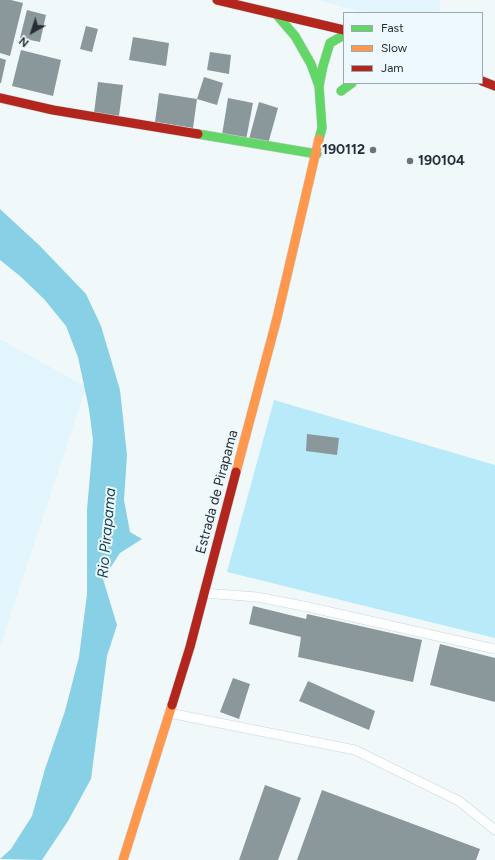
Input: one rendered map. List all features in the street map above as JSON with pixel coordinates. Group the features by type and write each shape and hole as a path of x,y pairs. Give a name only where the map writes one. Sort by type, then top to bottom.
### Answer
{"main road":[{"path":"217,0 244,3 276,14 343,30"},
{"path":"276,14 295,36 311,64 319,86"},
{"name":"Estrada de Pirapama","path":"322,128 319,86 330,43 343,36"},
{"path":"483,81 495,86"},
{"path":"342,90 351,84"},
{"path":"0,98 53,110 317,154"},
{"name":"Estrada de Pirapama","path":"123,860 190,647 277,318 322,128 328,115"}],"lane":[{"path":"204,593 257,597 495,648"},
{"path":"169,713 355,750 459,801 495,830"}],"shaded area":[{"path":"318,0 440,0 440,12 361,12"},
{"path":"0,339 86,387 0,647"},
{"path":"274,400 495,465 495,638 227,572"}],"water":[{"name":"Rio Pirapama","path":"0,209 40,246 86,294 101,326 120,390 127,455 124,500 130,532 142,539 120,553 103,579 117,625 107,656 91,779 68,821 42,860 0,859 11,849 32,816 45,769 65,711 79,657 87,594 87,510 93,440 89,409 78,357 66,326 44,299 20,276 0,260"}],"building":[{"path":"0,0 11,0 23,3 10,56 0,53"},
{"path":"27,10 46,15 40,42 20,38"},
{"path":"86,26 98,29 92,52 80,49"},
{"path":"133,37 169,43 166,66 129,60"},
{"path":"21,50 61,60 53,96 12,86"},
{"path":"210,52 231,55 229,74 207,70"},
{"path":"0,58 6,60 1,83 0,83"},
{"path":"204,77 223,83 217,105 197,99"},
{"path":"98,82 123,85 119,116 94,113"},
{"path":"159,93 197,99 193,128 155,122"},
{"path":"228,98 253,103 246,140 222,135"},
{"path":"259,102 278,108 268,144 249,139"},
{"path":"307,434 339,438 337,455 306,451"},
{"path":"253,606 306,619 307,614 422,640 413,682 298,657 301,637 249,624"},
{"path":"440,644 495,658 495,702 430,685"},
{"path":"233,678 250,684 239,719 220,712"},
{"path":"308,681 375,711 369,730 299,701"},
{"path":"265,785 301,798 278,860 239,860"},
{"path":"322,790 480,849 476,860 297,860"}],"traffic: fast":[{"path":"276,14 295,36 311,64 319,86"},
{"path":"319,139 322,128 319,86 323,66 330,43 343,36"},
{"path":"341,91 351,84"},
{"path":"198,134 317,154"}],"traffic: slow":[{"path":"236,472 277,318 319,139"},
{"path":"123,860 172,705"}],"traffic: jam":[{"path":"217,0 343,30"},
{"path":"483,81 495,86"},
{"path":"0,98 53,110 198,134"},
{"path":"172,705 190,647 236,472"}],"place":[{"name":"190112","path":"373,150"},
{"name":"190104","path":"410,161"}]}
